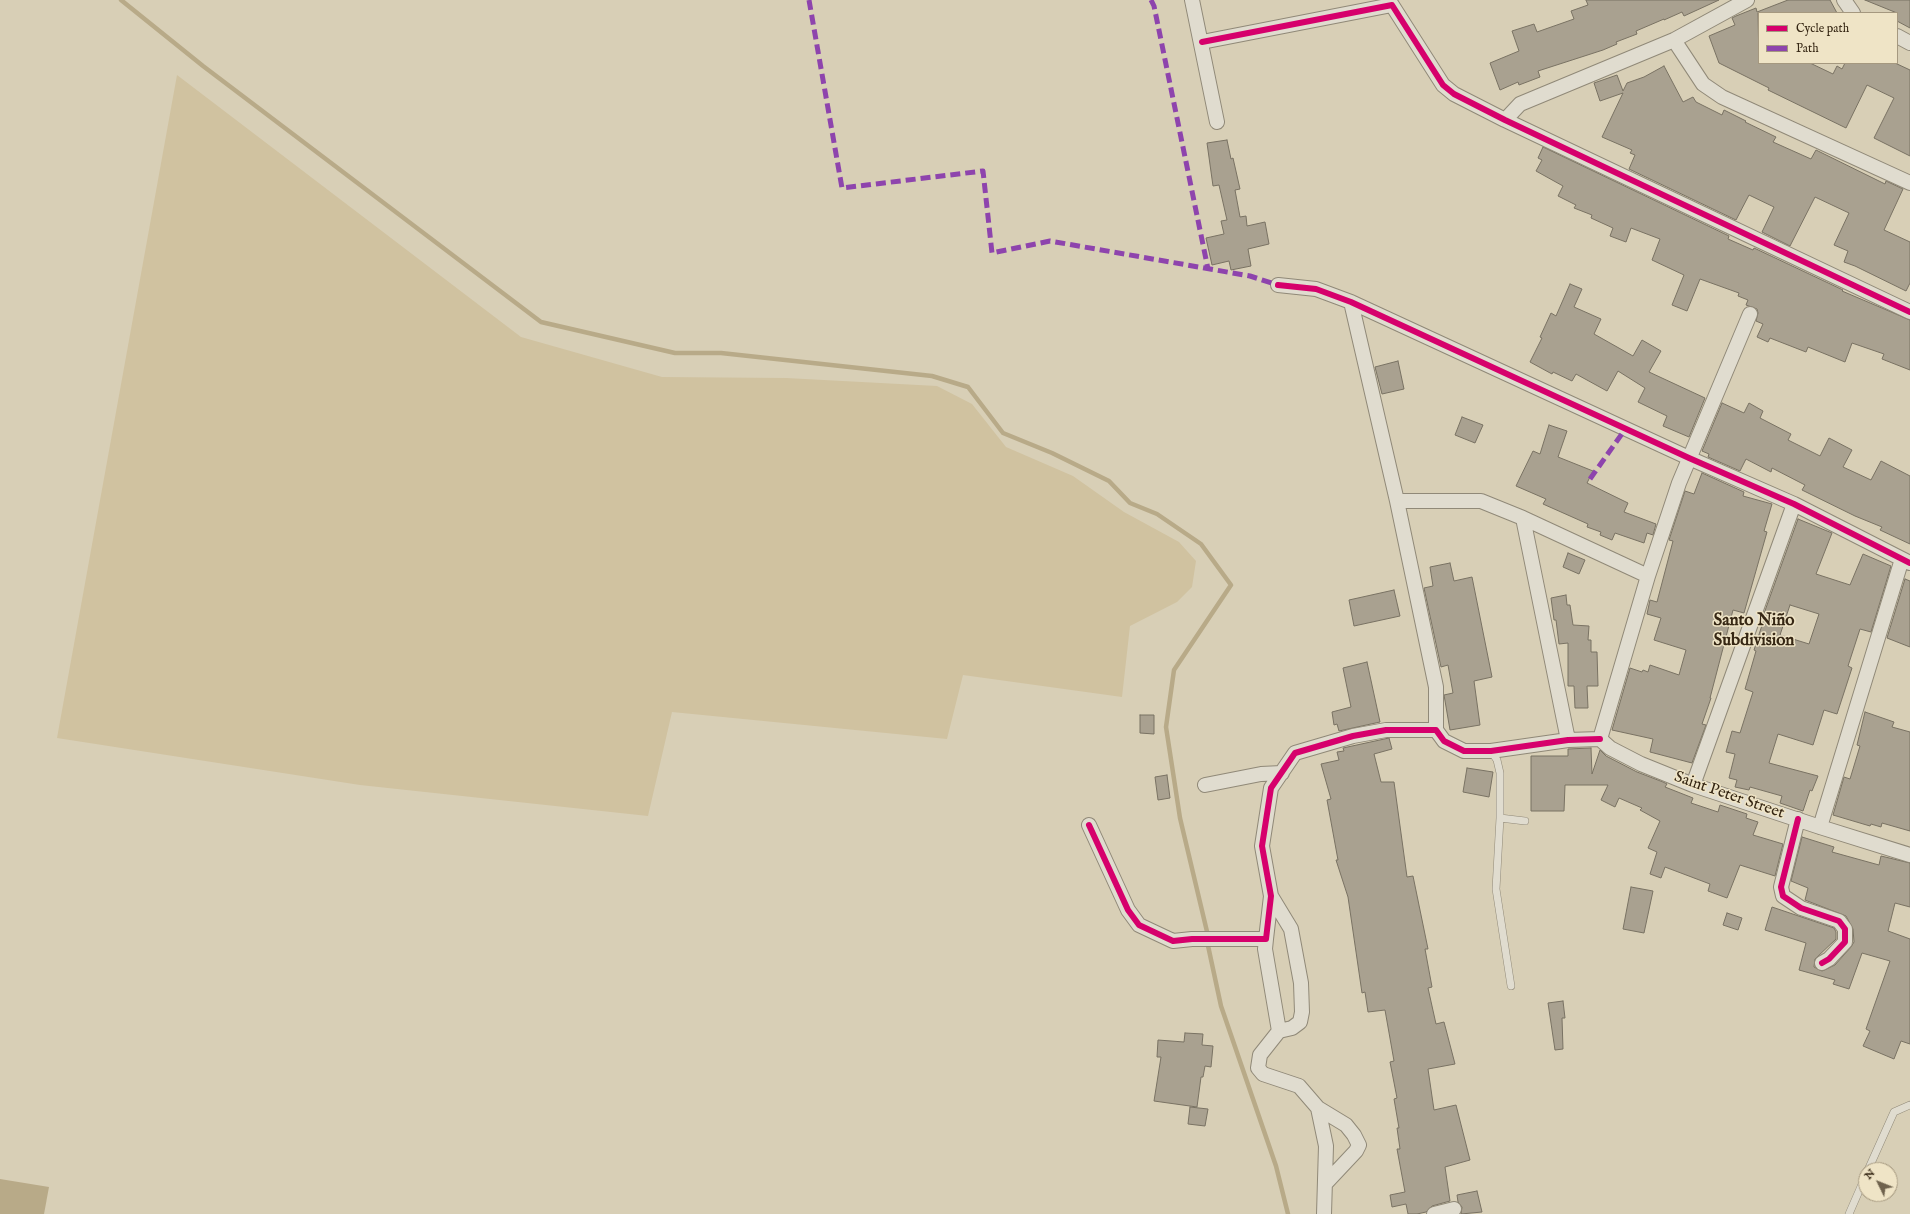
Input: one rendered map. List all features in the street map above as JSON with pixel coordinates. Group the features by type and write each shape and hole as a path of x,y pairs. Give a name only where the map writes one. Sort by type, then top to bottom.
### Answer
{"street":[{"path":"1192,0 1202,42 1217,122"},
{"path":"1505,120 1520,104 1674,40 1747,0"},
{"path":"1844,0 1852,12"},
{"path":"1202,42 1398,2 1443,85 1454,94 1505,120 1910,312"},
{"path":"1898,37 1910,43"},
{"path":"1674,40 1703,84 1722,97 1910,183"},
{"path":"1278,285 1316,289 1351,302 1689,458 1794,504 1906,561 1820,827"},
{"path":"1351,302 1397,501 1436,687 1436,730 1444,741 1464,751 1490,751 1568,740 1600,739 1648,576 1679,483 1750,314"},
{"path":"1397,501 1481,501 1523,518 1648,576"},
{"path":"1693,785 1794,504"},
{"path":"1523,518 1568,740"},
{"path":"1278,1031 1265,949 1271,896 1262,846 1271,788 1295,753 1353,736 1386,730 1436,730"},
{"name":"Saint Peter Street","path":"1600,739 1610,748 1641,764 1693,785 1820,827 1910,854"},
{"path":"1205,785 1262,774 1282,773"},
{"path":"1798,819 1781,887 1783,896 1801,908 1839,921 1845,929 1845,942 1829,959 1822,963"},
{"path":"1090,825 1128,910 1139,925 1173,941 1192,939 1266,939"},
{"path":"1271,896 1291,929 1301,983 1302,1012 1300,1022 1292,1028 1278,1031 1260,1055 1258,1068 1263,1074 1299,1086 1318,1108 1346,1125 1354,1135 1359,1145 1356,1151 1325,1184"},
{"path":"1318,1108 1326,1146 1324,1214"},
{"path":"1434,1214 1454,1209"}],"lane":[{"path":"1490,751 1497,760 1500,773 1500,818 1496,889 1511,986"},
{"path":"1500,818 1525,821"},
{"path":"1872,1162 1894,1112 1910,1105"},
{"path":"1849,1214 1858,1193"}],"shaded area":[{"path":"177,75 521,337 662,377 786,378 937,386 972,404 1006,447 1073,476 1124,512 1179,542 1196,561 1192,587 1177,602 1130,626 1122,697 963,675 947,739 672,712 648,816 360,785 57,738"},
{"path":"0,1179 49,1187 44,1214 0,1214"}],"building":[{"path":"1586,0 1719,0 1684,16 1682,12 1664,19 1636,31 1637,34 1616,42 1617,44 1538,71 1540,77 1519,85 1518,82 1500,90 1490,63 1519,51 1512,31 1534,24 1537,32 1574,19 1571,11 1588,5"},
{"path":"1788,0 1830,0 1836,12 1758,12 1758,64 1812,64 1833,74 1837,66 1842,69 1844,64 1897,64 1910,70 1910,156 1874,138 1894,98 1867,85 1846,128 1768,90 1769,88 1719,63 1709,36 1735,25 1732,18 1736,16 1756,8 1757,12"},
{"path":"1865,0 1910,0 1910,28 1898,22 1898,12"},
{"path":"1664,66 1683,102 1693,97 1696,102 1722,115 1724,110 1746,121 1745,122 1776,137 1773,142 1811,159 1816,150 1885,184 1886,181 1903,189 1884,230 1910,242 1910,283 1906,291 1844,262 1848,251 1834,245 1849,213 1815,197 1790,246 1762,232 1774,207 1749,195 1736,220 1629,169 1635,155 1630,153 1632,150 1602,137 1623,93 1600,101 1594,83 1617,75 1623,91 1627,83 1644,77"},
{"path":"1227,140 1240,189 1235,190 1240,217 1246,216 1247,226 1265,222 1269,244 1248,249 1251,266 1231,270 1229,261 1212,265 1206,238 1224,234 1221,221 1227,220 1219,185 1213,186 1207,143"},
{"path":"1543,147 1729,236 1728,239 1753,250 1754,248 1843,290 1842,291 1910,320 1910,370 1882,359 1884,354 1852,343 1845,362 1808,347 1806,352 1770,338 1768,342 1757,337 1763,324 1756,321 1758,313 1757,309 1746,305 1748,300 1738,296 1739,293 1700,279 1687,311 1672,305 1684,275 1652,260 1660,239 1631,228 1626,242 1610,236 1613,228 1591,218 1592,215 1574,208 1576,205 1558,196 1563,186 1536,171 1542,160 1538,158"},
{"path":"1570,284 1582,289 1574,307 1601,319 1594,334 1633,356 1642,340 1661,351 1649,372 1705,398 1689,437 1663,426 1667,416 1638,402 1645,388 1618,371 1607,391 1576,374 1572,381 1553,372 1552,374 1530,362 1542,338 1540,337 1551,313 1556,316"},
{"path":"1398,361 1404,389 1382,394 1375,367"},
{"path":"1722,403 1744,413 1749,403 1763,411 1760,418 1791,434 1788,440 1820,456 1829,438 1852,450 1843,467 1871,480 1881,461 1910,476 1910,544 1880,530 1882,527 1855,516 1802,490 1805,485 1772,468 1771,472 1746,459 1740,471 1708,457 1709,454 1702,451"},
{"path":"1462,417 1483,425 1475,443 1455,435"},
{"path":"1549,425 1567,431 1558,457 1593,471 1587,483 1628,503 1624,512 1656,524 1653,535 1647,533 1644,543 1615,533 1612,540 1600,535 1601,532 1587,527 1588,524 1543,504 1546,499 1516,486 1533,451 1540,454"},
{"path":"1702,473 1744,492 1743,496 1772,504 1764,531 1767,532 1744,613 1733,610 1711,698 1702,724 1706,725 1692,763 1650,752 1653,739 1612,730 1630,668 1642,672 1643,670 1648,672 1650,665 1679,675 1686,650 1654,640 1661,618 1647,614 1650,600 1657,602 1673,541 1669,540 1685,491 1694,494"},
{"path":"1798,519 1832,533 1816,574 1850,585 1863,554 1891,566 1871,632 1860,629 1848,666 1852,668 1837,714 1824,710 1813,745 1778,734 1769,763 1818,776 1812,791 1810,790 1803,811 1780,803 1782,796 1750,787 1749,790 1735,787 1737,780 1729,778 1735,754 1726,752 1732,731 1740,733 1753,692 1745,689 1756,651 1754,650 1764,619 1762,619","holes":["1790,605 1819,614 1809,644 1780,635"]},
{"path":"1568,553 1585,560 1579,574 1563,567"},
{"path":"1450,563 1454,581 1472,577 1492,677 1474,681 1480,725 1450,730 1444,695 1453,693 1448,665 1441,667 1424,588 1433,586 1430,567"},
{"path":"1905,579 1910,581 1910,647 1887,638"},
{"path":"1394,590 1400,616 1354,626 1349,600"},
{"path":"1566,595 1567,605 1570,605 1573,625 1589,626 1588,640 1591,640 1591,652 1597,652 1598,686 1587,686 1588,708 1575,708 1574,686 1568,686 1568,643 1559,644 1556,620 1554,620 1551,598"},
{"path":"1367,662 1380,722 1339,731 1337,724 1334,725 1332,712 1351,707 1343,668"},
{"path":"1865,712 1894,722 1892,727 1910,732 1910,831 1882,823 1881,827 1871,824 1870,826 1833,815 1844,777 1850,779 1860,746 1857,745"},
{"path":"1140,715 1154,715 1154,734 1140,733"},
{"path":"1389,738 1392,749 1374,754 1381,782 1394,782 1407,877 1413,876 1428,949 1425,949 1432,987 1428,988 1436,1024 1444,1022 1455,1064 1428,1069 1434,1110 1456,1105 1470,1160 1445,1167 1450,1201 1432,1206 1426,1212 1417,1214 1408,1214 1406,1204 1392,1207 1390,1195 1405,1192 1397,1149 1400,1149 1397,1128 1399,1128 1394,1099 1397,1098 1390,1062 1394,1061 1385,1010 1368,1012 1365,992 1362,993 1348,897 1336,860 1338,860 1327,800 1331,799 1321,764 1339,760 1337,752 1344,751 1343,748"},
{"path":"1591,748 1592,774 1600,750 1606,756 1637,772 1667,784 1665,787 1693,798 1691,803 1718,812 1720,805 1747,814 1746,818 1758,822 1753,835 1783,844 1775,876 1740,865 1727,898 1708,891 1710,884 1665,867 1661,878 1650,874 1657,852 1648,848 1660,821 1640,810 1642,808 1619,798 1615,807 1601,800 1608,785 1565,785 1564,811 1531,811 1531,756 1568,756 1568,749"},
{"path":"1467,768 1493,772 1489,797 1463,792"},
{"path":"1167,775 1170,798 1158,800 1155,777"},
{"path":"1802,837 1834,847 1832,852 1879,865 1881,856 1910,863 1910,907 1895,903 1888,931 1910,939 1910,1044 1901,1041 1894,1059 1863,1046 1870,1031 1866,1029 1890,961 1862,953 1849,989 1833,984 1835,980 1799,970 1806,943 1765,930 1772,907 1834,928 1836,932 1836,939 1815,959 1814,967 1822,971 1835,965 1854,942 1853,929 1846,916 1805,900 1808,888 1791,881"},
{"path":"1631,887 1653,891 1644,933 1623,929"},
{"path":"1727,913 1742,918 1738,930 1723,925"},
{"path":"1563,1001 1565,1018 1562,1018 1563,1049 1555,1050 1548,1003"},
{"path":"1185,1033 1203,1034 1202,1045 1213,1046 1211,1067 1205,1066 1203,1077 1201,1077 1197,1107 1154,1101 1161,1057 1157,1057 1158,1040 1184,1042"},
{"path":"1190,1107 1208,1109 1205,1126 1188,1124"},
{"path":"1477,1191 1482,1212 1461,1214 1462,1207 1458,1202 1457,1195"}],"waterway":[{"path":"121,0 203,66 541,322 675,353 721,353 932,376 968,387 1003,433 1052,453 1109,481 1130,503 1157,514 1201,544 1231,585 1174,670 1166,727 1180,818 1209,940 1207,941 1221,1006 1276,1166 1288,1214"}],"marked path":[{"path":"809,0 842,188 983,171 992,253 1050,241 1250,276 1278,285"},
{"path":"1151,0 1154,6 1208,269"},
{"path":"1590,479 1626,428"}],"cycle path":[{"path":"1202,42 1392,5 1443,85 1454,94 1505,120 1910,312"},
{"path":"1278,285 1316,289 1351,302 1689,458 1794,504 1910,563"},
{"path":"1089,825 1128,910 1139,925 1173,941 1192,939 1266,939 1271,896 1262,846 1271,788 1295,753 1353,736 1386,730 1436,730 1444,741 1464,751 1491,751 1568,740 1600,739"},
{"path":"1798,819 1781,887 1783,896 1801,908 1839,921 1845,929 1845,942 1829,959 1822,963"}],"district":[{"name":"Santo Niño Subdivision","path":"1754,632"}]}
